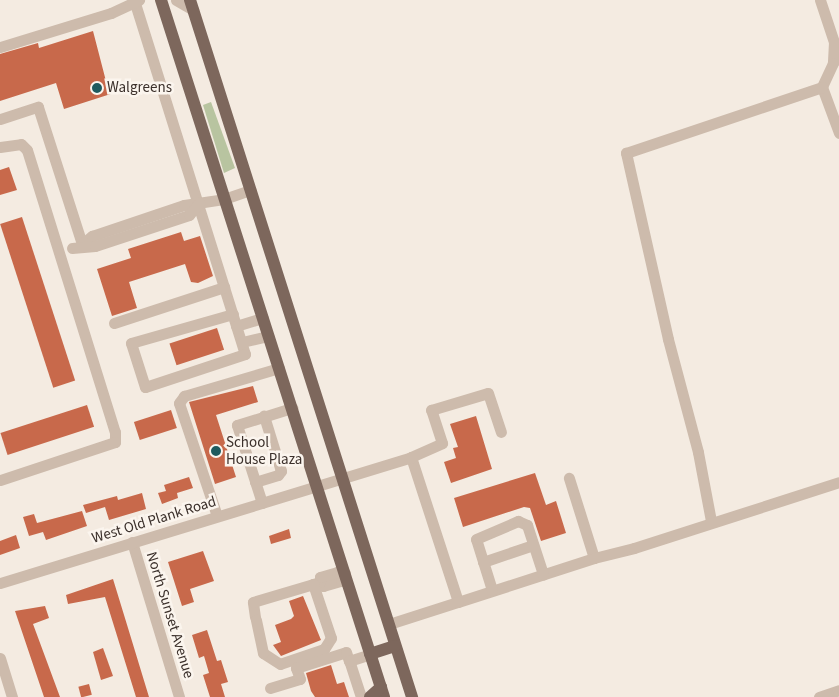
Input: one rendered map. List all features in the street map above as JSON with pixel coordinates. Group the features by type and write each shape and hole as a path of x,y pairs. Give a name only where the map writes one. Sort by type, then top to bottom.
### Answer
{"main road":[{"path":"161,0 317,486 343,574 383,692 370,697"},
{"path":"191,5 412,697"},
{"path":"370,654 396,646"}],"street":[{"path":"176,0 191,5"},
{"path":"820,0 834,42 832,63 822,87 839,133"},
{"path":"0,47 112,13 136,1 246,354 145,386 131,343 232,314"},
{"path":"710,521 698,452 668,339 626,153 822,87"},
{"path":"0,119 38,107 69,249 115,432 115,442 109,447 0,480"},
{"path":"0,147 21,144 27,150 69,249"},
{"path":"69,249 92,236 189,215 199,203 224,199 250,190"},
{"path":"114,323 224,287"},
{"path":"236,326 262,318"},
{"path":"242,342 268,336"},
{"path":"217,516 180,403 184,396 279,368"},
{"name":"West Old Plank Road","path":"0,583 411,457 442,443 431,410 488,392 501,432"},
{"path":"262,503 237,426 292,408"},
{"path":"256,482 278,475 280,470 264,416"},
{"path":"411,457 458,602"},
{"path":"569,478 594,558"},
{"path":"389,624 594,558 634,548 710,521 839,482"},
{"path":"492,590 476,539 479,535 518,521 527,525 543,574"},
{"name":"North Sunset Avenue","path":"132,542 179,697"},
{"path":"483,562 533,545"},
{"path":"316,583 331,638 324,649 280,664 274,662 262,653 253,602 316,583 320,577 337,572 343,574"},
{"path":"270,688 300,679 296,668 346,652 361,697"},
{"path":"349,661 370,654"},
{"path":"0,658 12,697"},
{"path":"819,697 839,690"}],"green space":[{"path":"211,102 235,168 224,173 203,105"}],"building":[{"path":"93,31 107,85 117,82 120,91 64,109 56,83 0,101 0,54 38,43 39,48"},
{"path":"9,167 17,190 0,195 0,170"},
{"path":"22,217 75,381 53,388 0,224"},
{"path":"181,232 184,241 200,236 213,276 198,283 191,282 185,264 129,282 137,308 112,316 97,269 131,258 128,249"},
{"path":"217,328 224,350 177,365 169,343"},
{"name":"School House Plaza","path":"253,386 258,402 216,415 236,477 215,484 189,402"},
{"path":"87,405 94,427 8,455 0,433"},
{"path":"171,410 177,428 140,440 134,422"},
{"path":"476,416 492,469 451,483 444,462 456,458 453,448 458,447 450,424"},
{"path":"535,473 546,505 556,501 566,533 541,541 530,508 524,507 463,527 454,498"},
{"path":"189,477 193,488 177,493 178,498 162,504 158,493 166,491 164,485"},
{"path":"142,493 146,509 109,520 105,507 86,513 83,505 117,496 118,500"},
{"path":"82,511 87,526 46,540 43,532 29,536 23,517 34,514 37,523"},
{"path":"289,529 291,538 271,544 269,536"},
{"path":"16,535 20,548 0,555 0,541"},
{"path":"203,551 214,581 190,589 194,602 182,606 168,562"},
{"path":"113,579 149,697 136,697 105,597 68,604 66,595"},
{"path":"303,596 321,640 281,656 273,645 281,642 275,625 294,616 289,601"},
{"path":"45,606 49,618 33,624 60,697 44,697 15,611"},
{"path":"207,630 217,661 221,660 228,682 221,684 225,697 210,697 203,675 209,673 204,656 199,658 192,635"},
{"path":"103,648 113,676 101,680 93,652"},
{"path":"331,665 337,684 344,682 349,697 315,697 311,691 306,673"},
{"path":"89,684 92,695 81,697 78,687"}],"place":[{"name":"Walgreens","path":"97,88"},
{"name":"School House Plaza","path":"216,451"}]}
